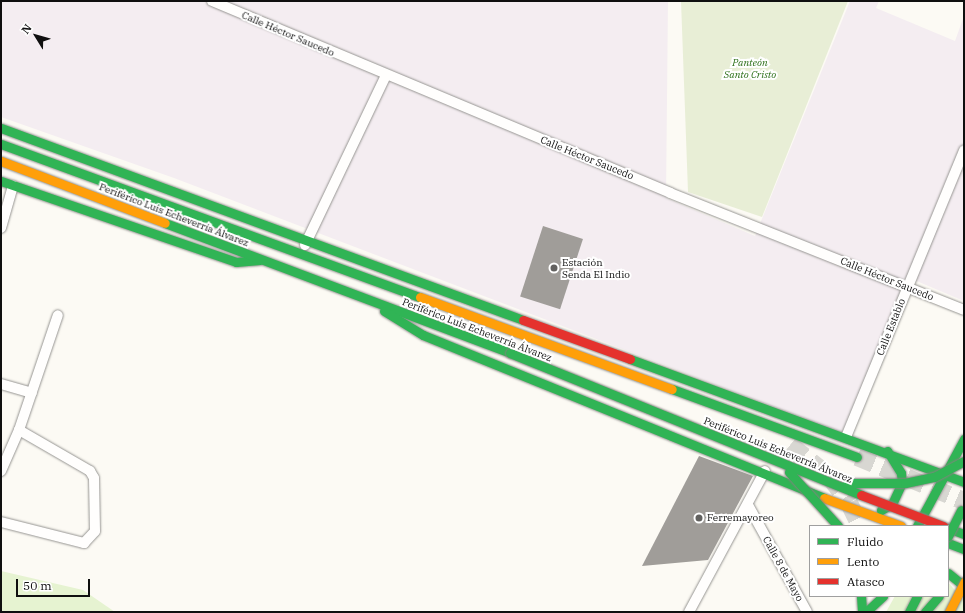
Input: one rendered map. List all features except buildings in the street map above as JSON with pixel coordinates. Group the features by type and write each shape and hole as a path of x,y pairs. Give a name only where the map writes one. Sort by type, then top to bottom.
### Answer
{"main road":[{"path":"1,128 307,241 887,451 964,482"},
{"name":"Periférico Luis Echeverría Álvarez","path":"1,144 302,252 659,386 856,457"},
{"name":"Periférico Luis Echeverría Álvarez","path":"1,161 260,260 510,353 781,465 940,525"},
{"path":"1,181 236,262 260,260"},
{"path":"358,296 423,335 764,471 863,514 898,525"},
{"path":"659,386 696,410"},
{"path":"917,525 964,440"},
{"path":"863,514 892,504 900,494 901,473 887,451"},
{"path":"824,481 891,486 934,477 964,461"},
{"path":"781,465 806,487 837,525"},
{"path":"949,534 963,507"},
{"path":"949,528 964,534"},
{"path":"949,543 964,549"},
{"path":"949,574 964,584"},
{"path":"949,591 964,584"},
{"path":"949,612 964,584"},
{"path":"861,597 865,612"},
{"path":"865,612 875,597"},
{"path":"865,612 882,597"},
{"path":"909,612 916,597"},
{"path":"925,612 937,597"}],"street":[{"name":"Calle Héctor Saucedo","path":"212,1 386,75 964,310"},
{"path":"302,252 386,75"},
{"name":"Calle Establo","path":"846,437 964,150"},
{"path":"1,228 13,186"},
{"path":"1,471 19,430 58,315"},
{"path":"1,384 32,393"},
{"path":"1,522 84,543 95,531 90,471 19,430"},
{"path":"689,612 748,505 764,471"},
{"name":"Calle 8 de Mayo","path":"748,505 807,612"}],"shaded area":[{"path":"1,1 668,1 666,198 755,236 850,1 879,1 876,8 955,41 964,16 964,301 907,277 843,433 174,178 1,117"}],"green space":[{"name":"Panteón Santo Cristo","path":"681,1 848,1 762,217 688,192"},
{"path":"1,571 83,590 115,612 1,612"},
{"path":"949,583 964,601 964,612 886,612 894,597 949,597"}],"tunnel":[{"path":"790,445 829,476 849,503 860,525"},
{"path":"857,457 964,501"}],"traffic: fast":[{"path":"1,128 523,320"},
{"path":"1,144 420,297"},
{"path":"1,181 236,262 260,260"},
{"path":"165,223 510,353"},
{"path":"384,311 423,335 824,498"},
{"path":"510,353 861,495"},
{"path":"630,359 964,482"},
{"path":"672,389 857,457"},
{"path":"918,525 964,439"},
{"path":"881,510 892,504 902,483 901,473 887,451"},
{"path":"847,483 905,483 934,477 964,461"},
{"path":"789,472 837,525"},
{"path":"949,534 961,510"},
{"path":"949,528 964,534"},
{"path":"949,543 964,549"},
{"path":"949,574 964,586"},
{"path":"861,597 862,612"},
{"path":"867,611 882,597"},
{"path":"909,612 916,597"},
{"path":"925,612 938,597"}],"traffic: slow":[{"path":"1,161 165,223"},
{"path":"420,297 672,389"},
{"path":"824,498 898,525"},
{"path":"949,612 964,582"}],"traffic: jam":[{"path":"523,320 630,359"},
{"path":"861,495 940,525"}],"place":[{"name":"Estación Senda El Indio","path":"554,268"},
{"name":"Ferremayoreo","path":"699,518"}]}
